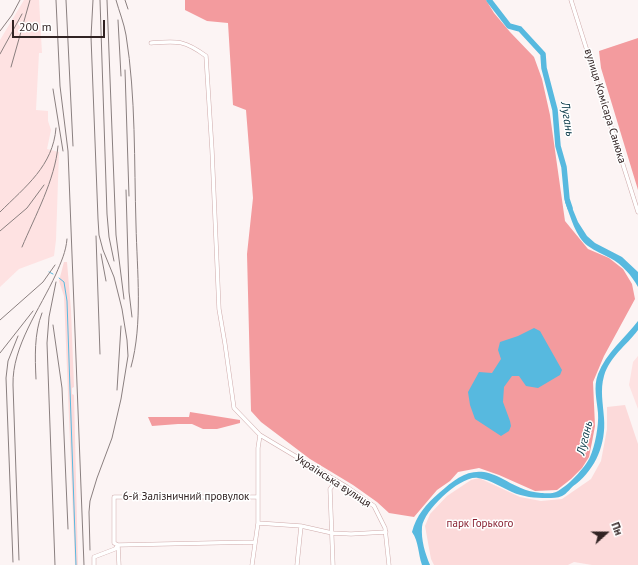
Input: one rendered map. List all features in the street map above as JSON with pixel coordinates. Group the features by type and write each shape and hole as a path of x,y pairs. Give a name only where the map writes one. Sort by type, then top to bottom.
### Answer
{"street":[{"name":"вулиця Комісара Санюка","path":"571,0 638,212"},
{"name":"Українська вулиця","path":"151,43 181,42 206,56 219,309 234,408 260,435 361,496 374,506 385,528 389,565"},
{"path":"252,565 258,523 258,448 260,435"},
{"path":"333,565 330,489 336,481"},
{"name":"6-й Залізничний провулок","path":"118,545 114,543 114,497 258,497"},
{"path":"258,523 301,526 332,533 350,534 386,532"},
{"path":"296,565 301,526"},
{"path":"94,565 94,557 115,549 118,545 255,542"},
{"path":"118,545 119,565"}],"shaded area":[{"path":"24,0 39,0 42,53 39,53 36,110 48,111 48,121 51,130 47,149 59,152 56,240 54,256 19,269 0,287 0,40"},
{"path":"185,0 486,0 494,13 510,32 534,57 542,79 550,115 565,221 588,249 609,258 623,269 632,284 635,299 604,356 593,382 595,426 589,457 582,468 557,490 535,491 479,468 458,472 450,481 437,490 414,517 389,513 377,502 353,485 310,459 261,422 251,411 247,254 253,198 246,110 233,105 228,23 207,21 185,10"},
{"path":"638,38 638,190 601,68 599,51"},
{"path":"638,356 638,409 629,385 633,362"},
{"path":"190,412 240,420 240,423 217,429 203,429 192,424 152,426 148,417 189,417"}],"green space":[{"path":"64,262 67,262 71,310 74,387 72,388 72,394 74,395 78,565 75,565 64,296 59,281"},
{"name":"парк Горького","path":"625,405 638,444 638,565 592,565 574,562 568,565 434,565 431,559 425,526 430,514 447,496 471,480 479,478 520,497 541,501 562,499 591,479 601,461 607,429 607,407"}],"water":[{"path":"569,200 578,222 587,236 595,243 622,257 638,272 638,287 623,267 591,248 580,238 565,202"},
{"path":"638,321 638,330 614,357 604,376 602,391 604,418 603,437 598,455 589,471 583,478 564,495 551,498 520,495 492,482 478,478 462,482 436,503 424,520 422,537 430,565 422,565 416,540 412,532 414,526 422,511 430,501 453,481 468,474 483,472 492,474 525,490 551,493 560,490 580,472 588,461 594,447 598,423 596,389 598,374 601,366"},
{"path":"534,328 540,331 562,370 560,375 538,388 526,386 519,376 512,376 504,387 503,402 511,426 509,431 501,436 475,419 470,405 468,392 479,372 492,373 501,359 498,350 500,342 518,336"}],"waterway":[{"name":"Лугань","path":"489,0 509,26 520,29 543,54 544,68 555,110 558,146 564,167 567,199 570,208"},
{"path":"49,272 53,274"},
{"path":"59,278 64,282 67,301 76,565"}],"railway":[{"path":"0,31 12,15 20,0"},
{"path":"11,67 30,0"},
{"path":"56,0 60,86 68,151 84,565"},
{"path":"66,0 73,146"},
{"path":"90,550 90,501 112,438 121,399 128,356 122,309 114,277 103,250 99,235 91,37 93,0"},
{"path":"100,0 107,214 109,237 114,261"},
{"path":"107,0 116,235 124,299"},
{"path":"116,0 126,35 132,82 134,130 138,315 135,350 131,367"},
{"path":"125,0 128,9"},
{"path":"0,54 22,14"},
{"path":"118,20 121,76"},
{"path":"125,70 129,196"},
{"path":"53,89 63,151"},
{"path":"0,212 28,184 44,164 50,154 56,128"},
{"path":"22,247 49,185 58,146"},
{"path":"0,231 27,208 44,185"},
{"path":"126,190 129,292 132,317"},
{"path":"96,236 100,354"},
{"path":"19,560 13,385 14,370 22,342 56,274 64,253 67,239"},
{"path":"101,254 106,281"},
{"path":"0,320 43,282 55,265"},
{"path":"55,565 47,343 49,317 56,282"},
{"path":"0,353 33,311"},
{"path":"36,379 36,337 42,313"},
{"path":"53,325 62,388 68,529"},
{"path":"117,390 121,326"},
{"path":"13,562 6,378 8,361 18,336"}]}
